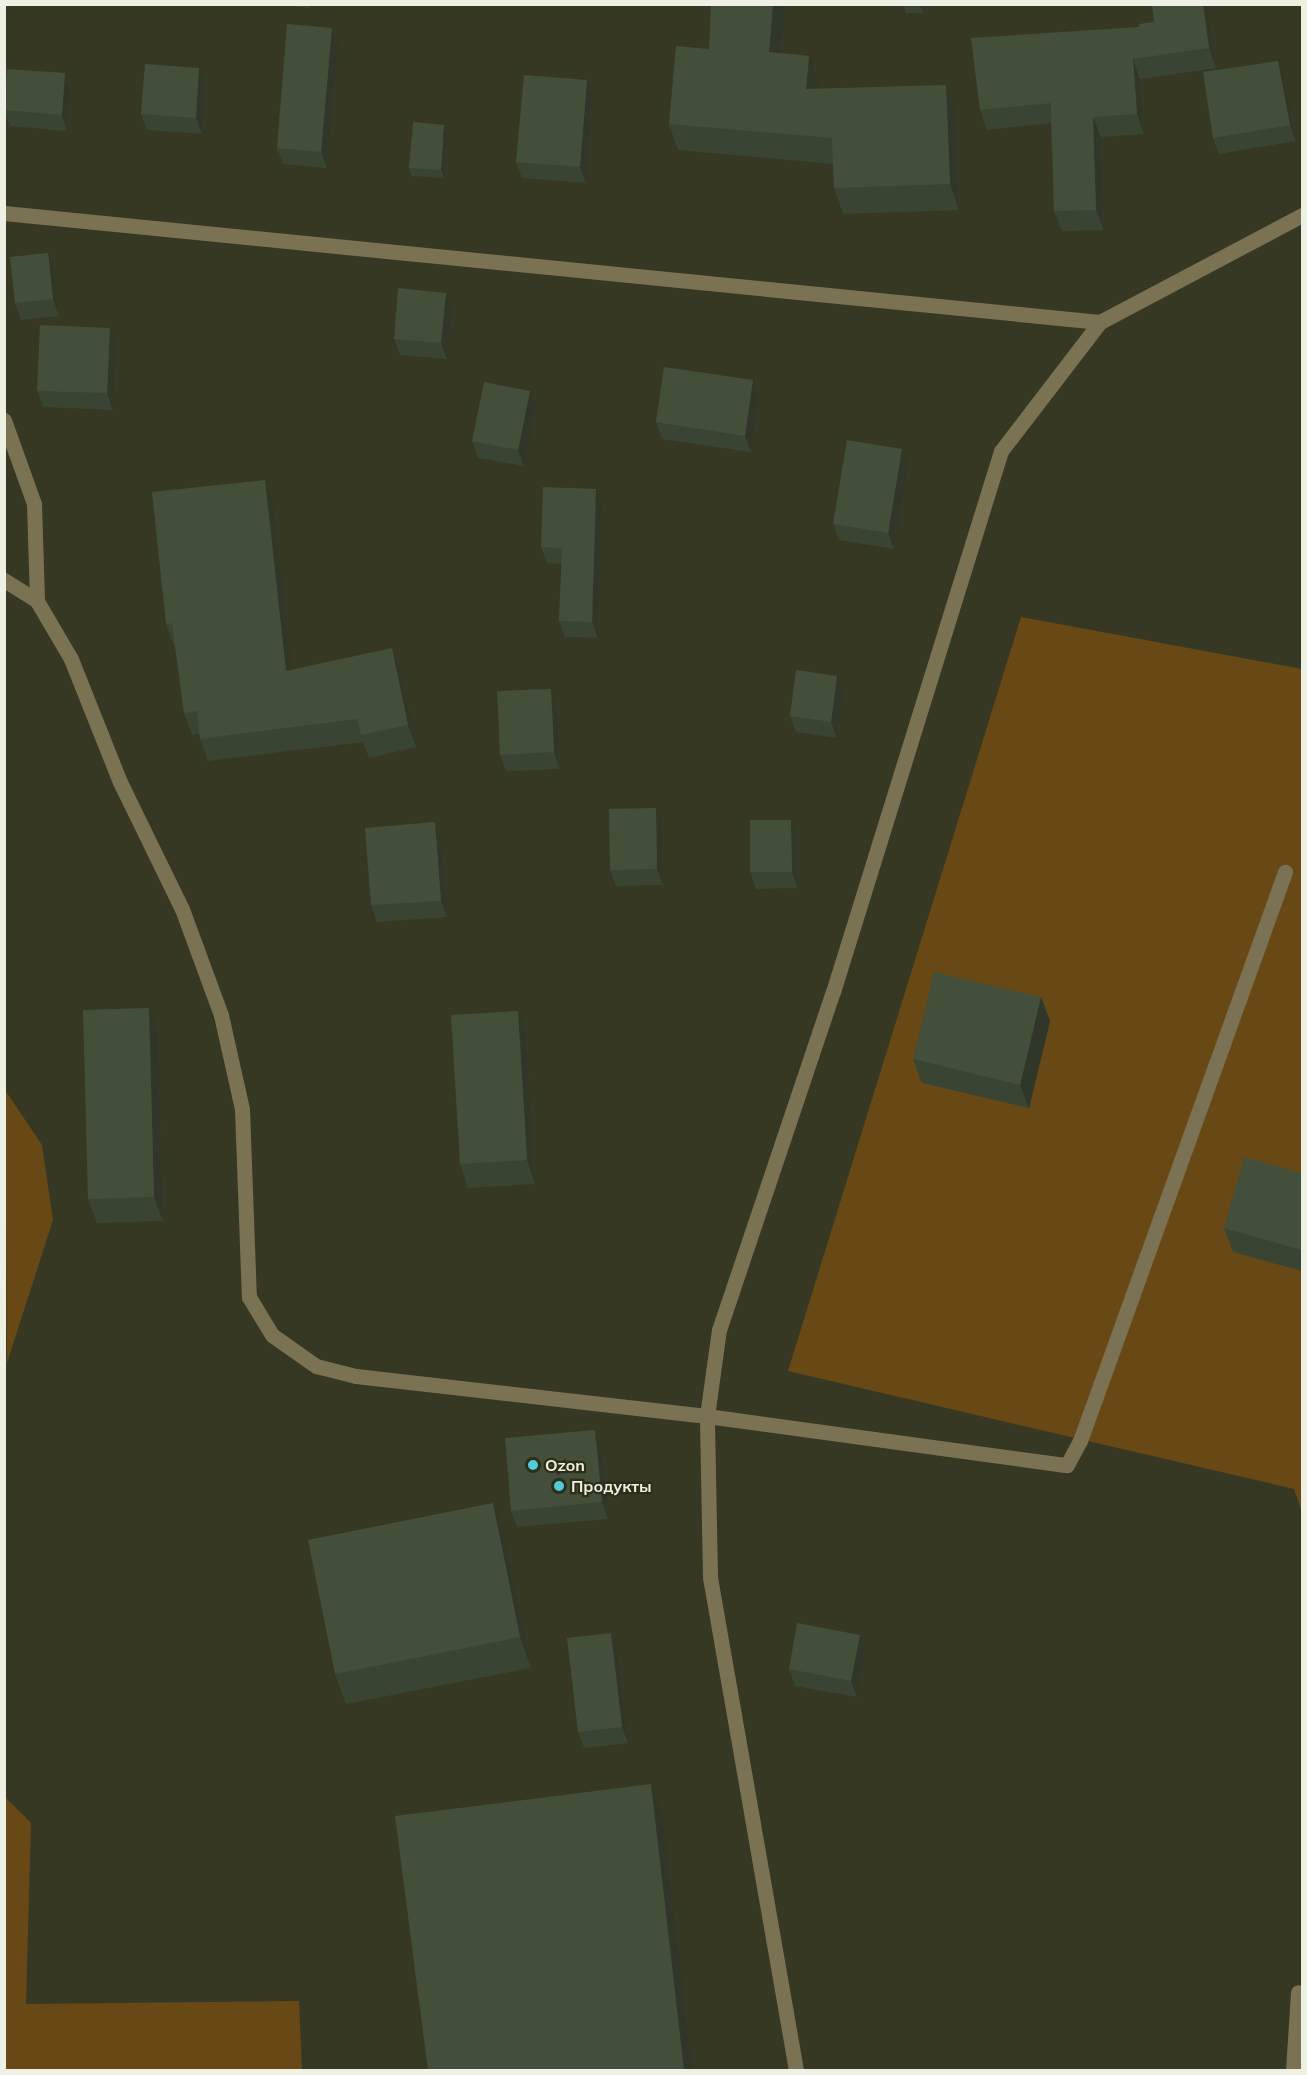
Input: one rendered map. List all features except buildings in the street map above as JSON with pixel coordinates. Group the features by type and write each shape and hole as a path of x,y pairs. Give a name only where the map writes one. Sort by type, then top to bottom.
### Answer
{"street":[{"path":"4,213 1100,322"},
{"path":"796,2070 710,1577 707,1416 719,1330 833,992 1001,452 1100,322 1302,215"},
{"path":"4,420 34,504 37,601"},
{"path":"4,580 37,601 72,659 120,782 182,909 221,1015 242,1109 249,1297 272,1335 316,1366 356,1376 707,1416 1067,1465 1080,1442 1285,872"},
{"path":"1293,2070 1298,1992"}],"shaded area":[{"path":"1021,617 1302,669 1302,1512 1294,1489 788,1371"},
{"path":"5,1090 42,1145 53,1220 7,1363"},
{"path":"4,1796 31,1823 26,2004 299,2001 302,2070 5,2070"}],"place":[{"name":"Ozon","path":"533,1465"},
{"name":"Продукты","path":"559,1486"}]}
